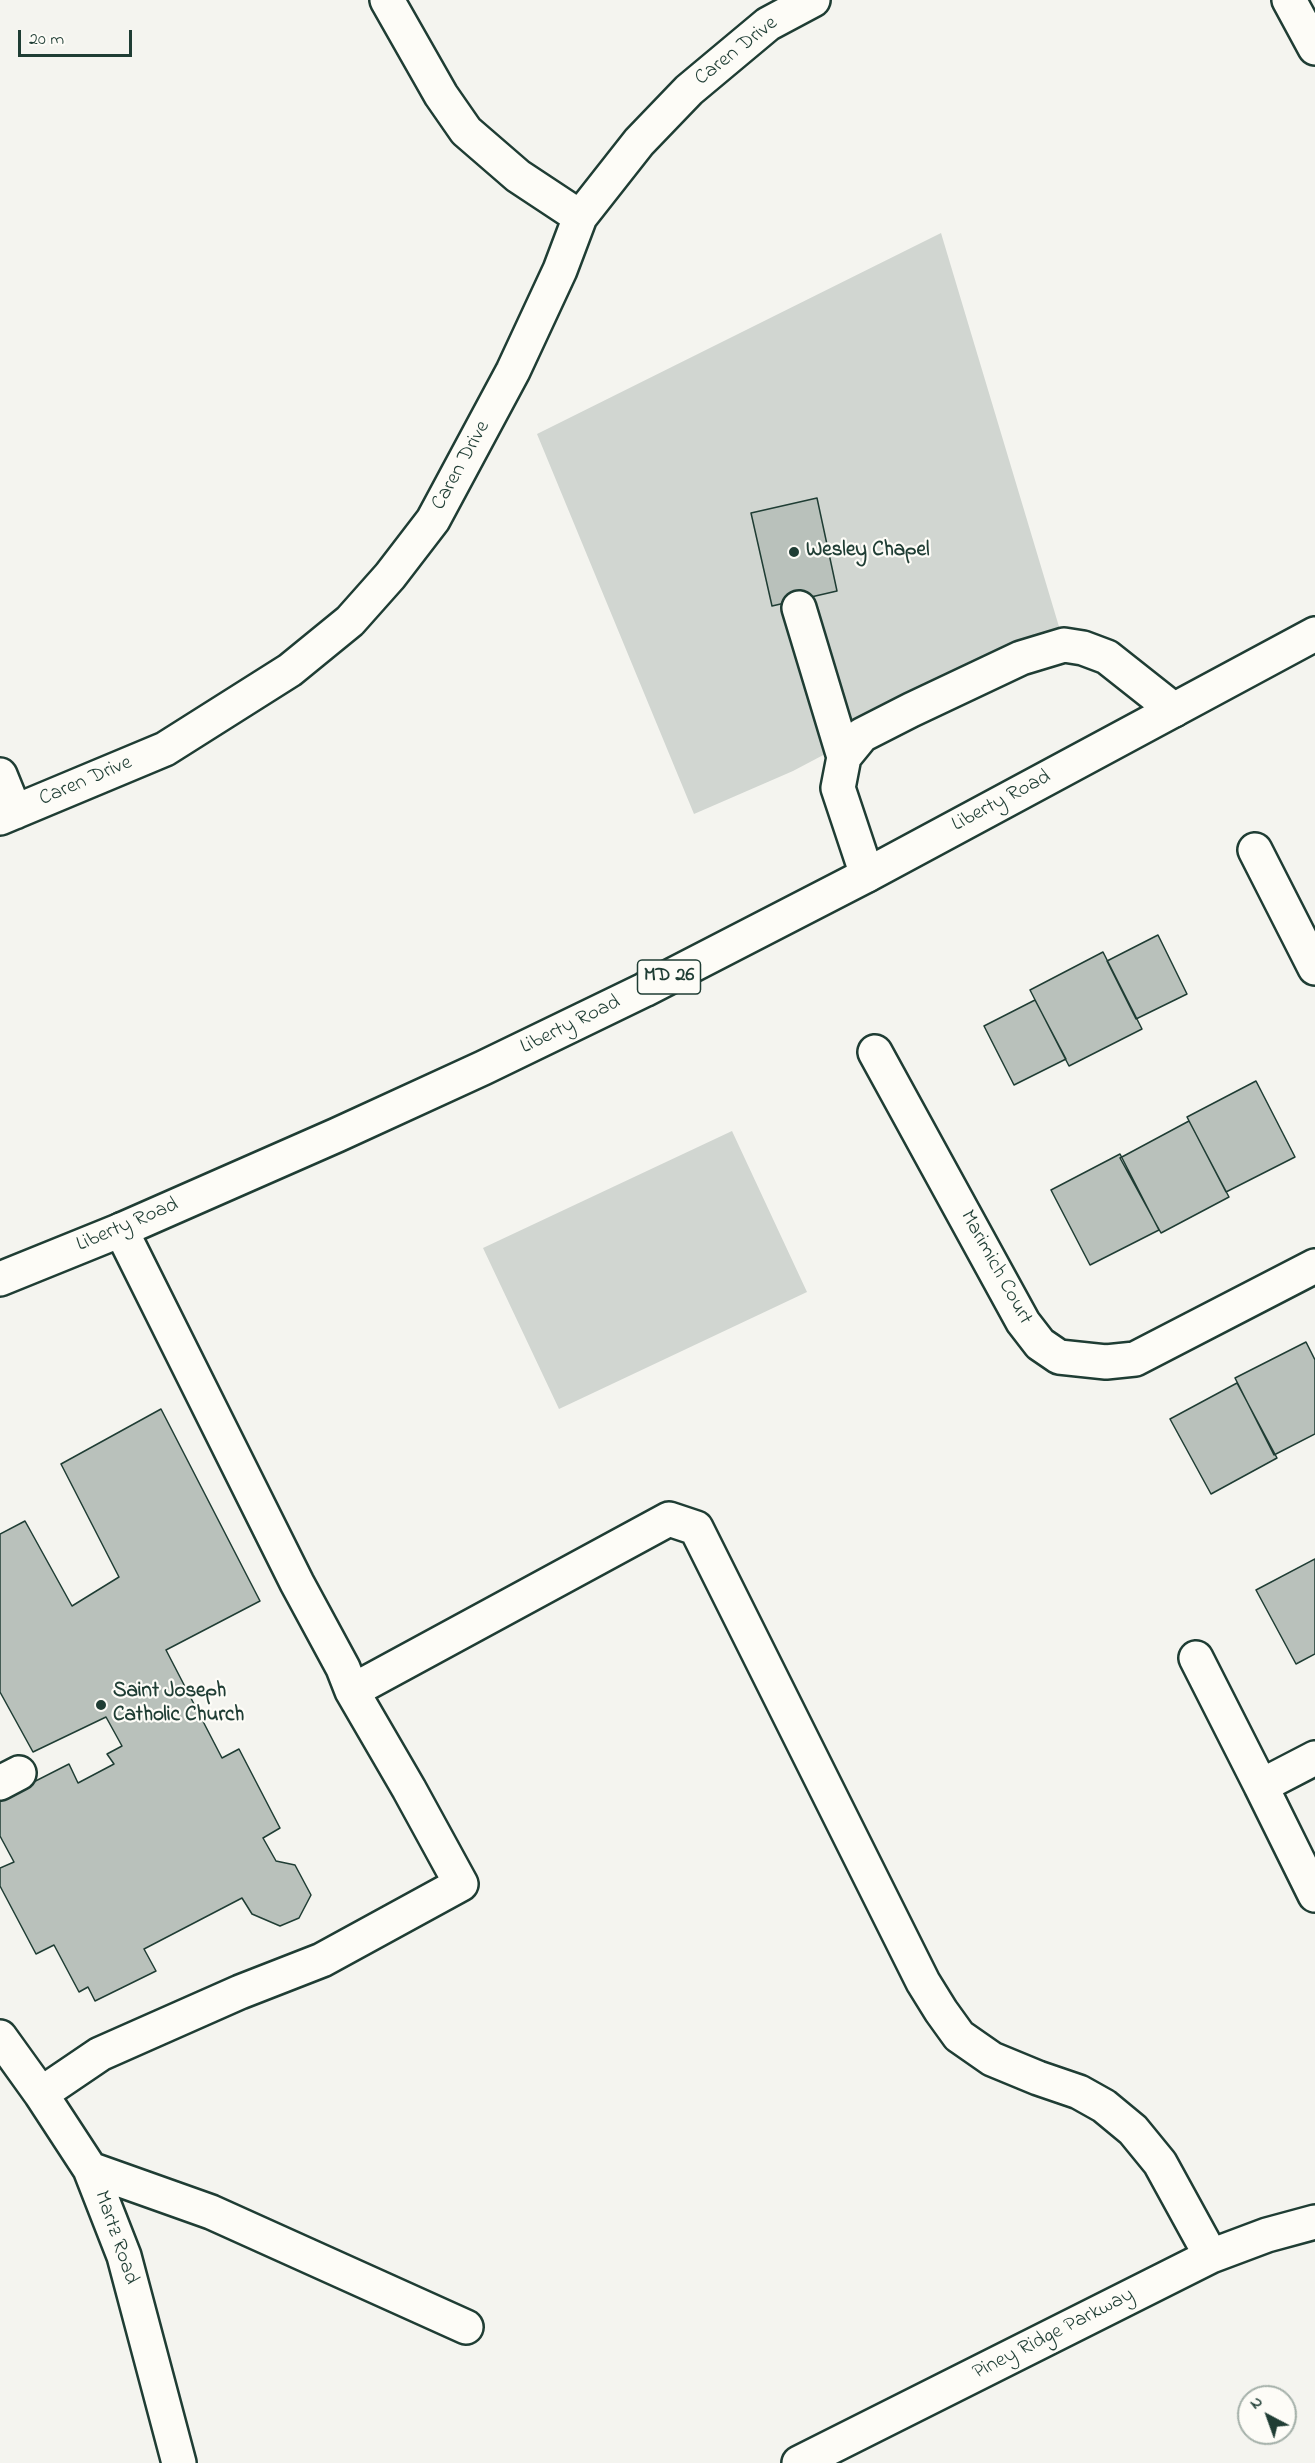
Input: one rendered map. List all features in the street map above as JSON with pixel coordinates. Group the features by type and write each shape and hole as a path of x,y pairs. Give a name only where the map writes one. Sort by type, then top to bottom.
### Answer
{"street":[{"path":"387,0 441,95 466,131 518,176 580,217"},
{"name":"Caren Drive","path":"7,815 165,748 290,670 350,621 390,576 433,520 513,371 560,270 580,217 639,142 689,90 768,24 813,0"},
{"path":"1289,0 1315,48"},
{"path":"799,608 844,757 838,788 867,875"},
{"name":"Liberty Road","path":"0,1279 121,1230 483,1068 644,990 867,875 1315,634"},
{"path":"844,757 862,735 911,710 1021,658 1064,645 1083,648 1107,657 1174,710"},
{"path":"0,775 7,815"},
{"path":"1255,850 1315,968"},
{"name":"Marimich Court","path":"875,1052 1023,1322 1040,1344 1059,1357 1106,1362 1135,1359 1315,1266"},
{"path":"41,2094 100,2054 240,1992 322,1960 461,1884 347,1679 297,1583 121,1230"},
{"path":"347,1679 669,1520 696,1528 918,1972 941,2011 959,2036 992,2058 1038,2078 1079,2092 1104,2106 1133,2130 1160,2163 1211,2256"},
{"path":"1196,1658 1315,1895"},
{"path":"1261,1786 1315,1758"},
{"name":"Martz Road","path":"0,2037 90,2169 124,2256 179,2463"},
{"path":"90,2169 211,2212 466,2328"},
{"name":"Piney Ridge Parkway","path":"799,2463 1211,2256 1267,2235 1315,2222"}],"shaded area":[{"path":"941,233 1060,630 793,771 694,814 537,434"},
{"path":"732,1131 807,1292 559,1409 483,1248"}],"building":[{"name":"Wesley Chapel","path":"817,498 837,591 772,606 751,513"},
{"path":"1158,935 1187,994 1136,1019 1107,961"},
{"path":"1103,952 1142,1029 1069,1066 1030,990"},
{"path":"1035,1000 1066,1059 1014,1085 984,1026"},
{"path":"1256,1081 1295,1157 1226,1192 1187,1117"},
{"path":"1189,1121 1229,1197 1161,1233 1120,1158"},
{"path":"1120,1154 1159,1230 1090,1265 1051,1190"},
{"path":"1306,1342 1315,1360 1315,1434 1274,1455 1235,1378"},
{"path":"1237,1383 1277,1458 1211,1494 1170,1419"},
{"name":"Saint Joseph Catholic Church","path":"161,1409 260,1601 166,1650 222,1758 239,1749 280,1828 263,1838 276,1861 295,1865 311,1895 299,1918 280,1926 252,1914 242,1898 144,1949 156,1971 95,2001 88,1987 79,1992 54,1945 36,1954 0,1886 0,1868 14,1862 0,1836 0,1799 69,1764 78,1783 114,1764 107,1754 122,1746 106,1717 33,1752 0,1692 0,1534 25,1521 72,1606 119,1577 61,1464"},
{"path":"1315,1559 1315,1654 1296,1664 1256,1590"}],"place":[{"name":"Wesley Chapel","path":"794,552"},
{"name":"Saint Joseph Catholic Church","path":"101,1705"}]}
